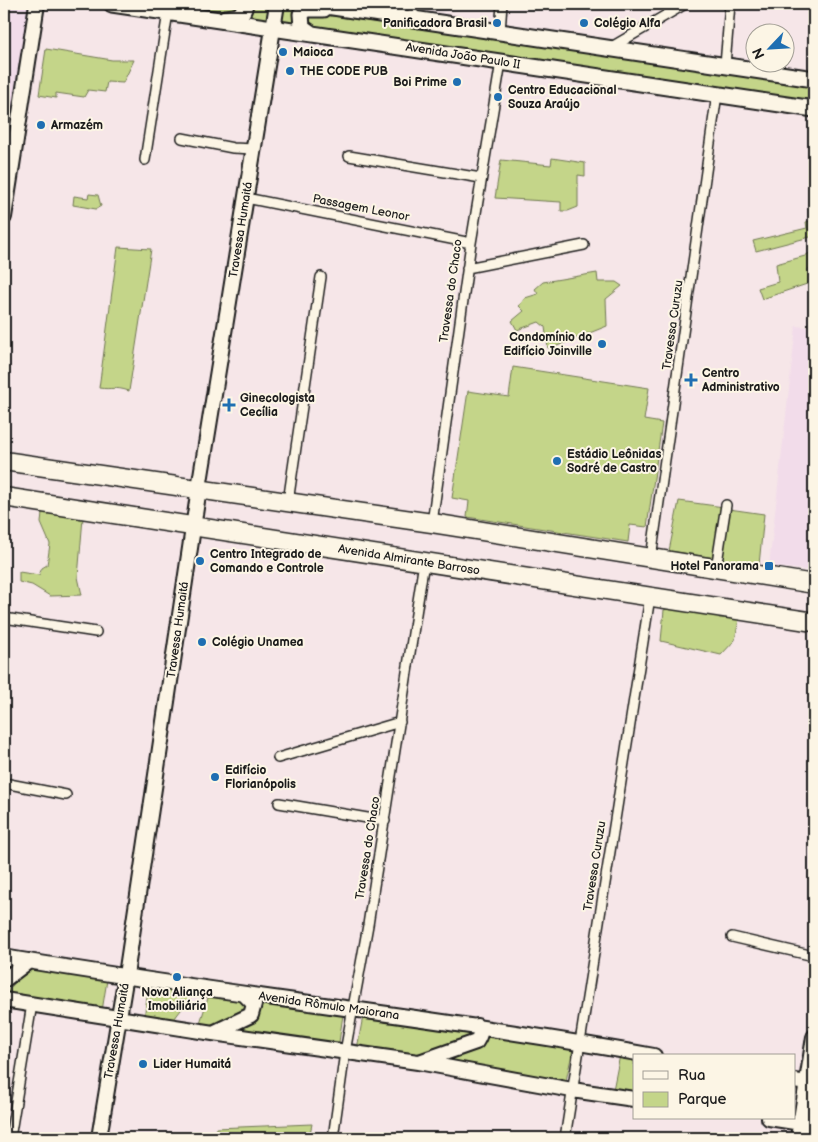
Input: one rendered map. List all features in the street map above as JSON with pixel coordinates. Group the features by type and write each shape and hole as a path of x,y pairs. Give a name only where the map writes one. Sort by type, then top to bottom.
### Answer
{"highway":[{"path":"4,461 199,488 814,584"},
{"name":"Avenida Almirante Barroso","path":"4,497 814,622"}],"main road":[{"name":"Avenida João Paulo II","path":"112,4 814,109"},
{"path":"213,19 240,16 244,12 245,4"},
{"path":"313,4 814,79"},
{"path":"312,34 304,30 300,24 302,12 307,9 330,6"}],"street":[{"path":"4,217 37,4"},
{"name":"Travessa Humaitá","path":"99,1138 126,976 199,488 277,4"},
{"path":"412,20 414,4"},
{"path":"500,32 502,4"},
{"path":"610,48 685,4"},
{"path":"724,65 730,4"},
{"path":"145,160 168,12"},
{"name":"Travessa do Chaco","path":"432,524 467,268 501,62"},
{"name":"Travessa Curuzu","path":"651,558 717,94"},
{"path":"182,138 232,148 254,149"},
{"path":"349,156 481,178"},
{"name":"Passagem Leonor","path":"246,198 471,243"},
{"path":"467,268 584,245"},
{"path":"288,502 321,277"},
{"path":"716,569 726,505"},
{"name":"Travessa do Chaco","path":"333,1138 345,1052 400,722 424,562"},
{"name":"Travessa Curuzu","path":"565,1138 650,596"},
{"path":"4,618 96,632"},
{"path":"278,758 400,722"},
{"path":"4,783 66,795"},
{"path":"280,803 384,820"},
{"path":"732,937 814,956"},
{"name":"Avenida Rômulo Maiorana","path":"4,957 353,1010 477,1026 643,1054"},
{"path":"4,980 29,961"},
{"path":"213,1033 251,1015 254,1004 244,994"},
{"path":"4,1000 213,1033 418,1062 572,1090 633,1098"},
{"path":"10,1138 32,1004"},
{"path":"418,1062 476,1042 480,1036 480,1029 477,1026"},
{"path":"798,1138 808,1124 805,1083 814,1037"},
{"path":"814,1103 814,1116"},
{"path":"782,1120 808,1124"}],"shaded area":[{"path":"4,4 37,4 4,217"},
{"path":"796,326 814,328 814,571 769,566"}],"green space":[{"path":"134,4 270,4 303,9 299,24"},
{"path":"305,12 814,85 814,108 311,32"},
{"path":"46,49 112,60 134,60 123,83 107,82 105,92 88,90 84,97 56,93 56,98 39,95"},
{"path":"552,158 585,163 585,176 578,175 578,207 568,211 561,211 561,202 495,198 501,160 551,165"},
{"path":"89,194 98,195 101,206 96,209 73,205 74,196 88,198"},
{"path":"814,220 814,236 756,251 753,241 807,228 806,222"},
{"path":"118,247 151,249 129,391 99,388"},
{"path":"814,250 814,266 808,269 810,283 762,299 758,288 778,282 776,264 805,256"},
{"path":"597,273 598,282 616,282 622,286 606,299 607,326 552,348 548,348 545,327 539,322 517,330 512,321 524,311 519,306 525,298 538,294 535,289 543,282"},
{"name":"Estádio Leônidas Sodré de Castro","path":"513,367 649,388 644,420 662,423 647,527 630,525 628,542 467,517 469,501 452,498 468,391 509,397"},
{"path":"679,501 724,507 715,558 669,551"},
{"path":"56,509 83,518 78,577 82,595 50,596 32,585 19,582 19,572 39,575 42,568 47,565 50,544 41,523 42,512"},
{"path":"729,509 764,514 759,565 721,560"},
{"path":"674,607 718,610 719,618 739,619 735,640 721,655 661,641 664,610"},
{"path":"29,967 107,980 102,1011 4,995"},
{"path":"149,984 194,993 171,1023 144,1018"},
{"path":"209,995 343,1015 338,1049 199,1026"},
{"path":"363,1016 573,1049 565,1085 357,1049"},
{"path":"620,1055 633,1058 633,1093 613,1090"},
{"path":"312,1124 309,1138 214,1138 216,1128"}],"place":[{"name":"Panificadora Brasil","path":"497,23"},
{"name":"Colégio Alfa","path":"584,23"},
{"name":"Maioca","path":"283,52"},
{"name":"THE CODE PUB","path":"290,71"},
{"name":"Boi Prime","path":"457,82"},
{"name":"Centro Educacional Souza Araújo","path":"498,97"},
{"name":"Armazém","path":"41,125"},
{"name":"Condomínio do Edifício Joinville","path":"602,344"},
{"name":"Centro Administrativo","path":"691,380"},
{"name":"Ginecologista Cecília","path":"229,405"},
{"name":"Estádio Leônidas Sodré de Castro","path":"557,461"},
{"name":"Centro Integrado de Comando e Controle","path":"200,561"},
{"name":"Hotel Panorama","path":"769,566"},
{"name":"Colégio Unamea","path":"202,642"},
{"name":"Edifício Florianópolis","path":"215,777"},
{"name":"Nova Aliança Imobiliária","path":"177,977"},
{"name":"Lider Humaitá","path":"143,1064"}]}
